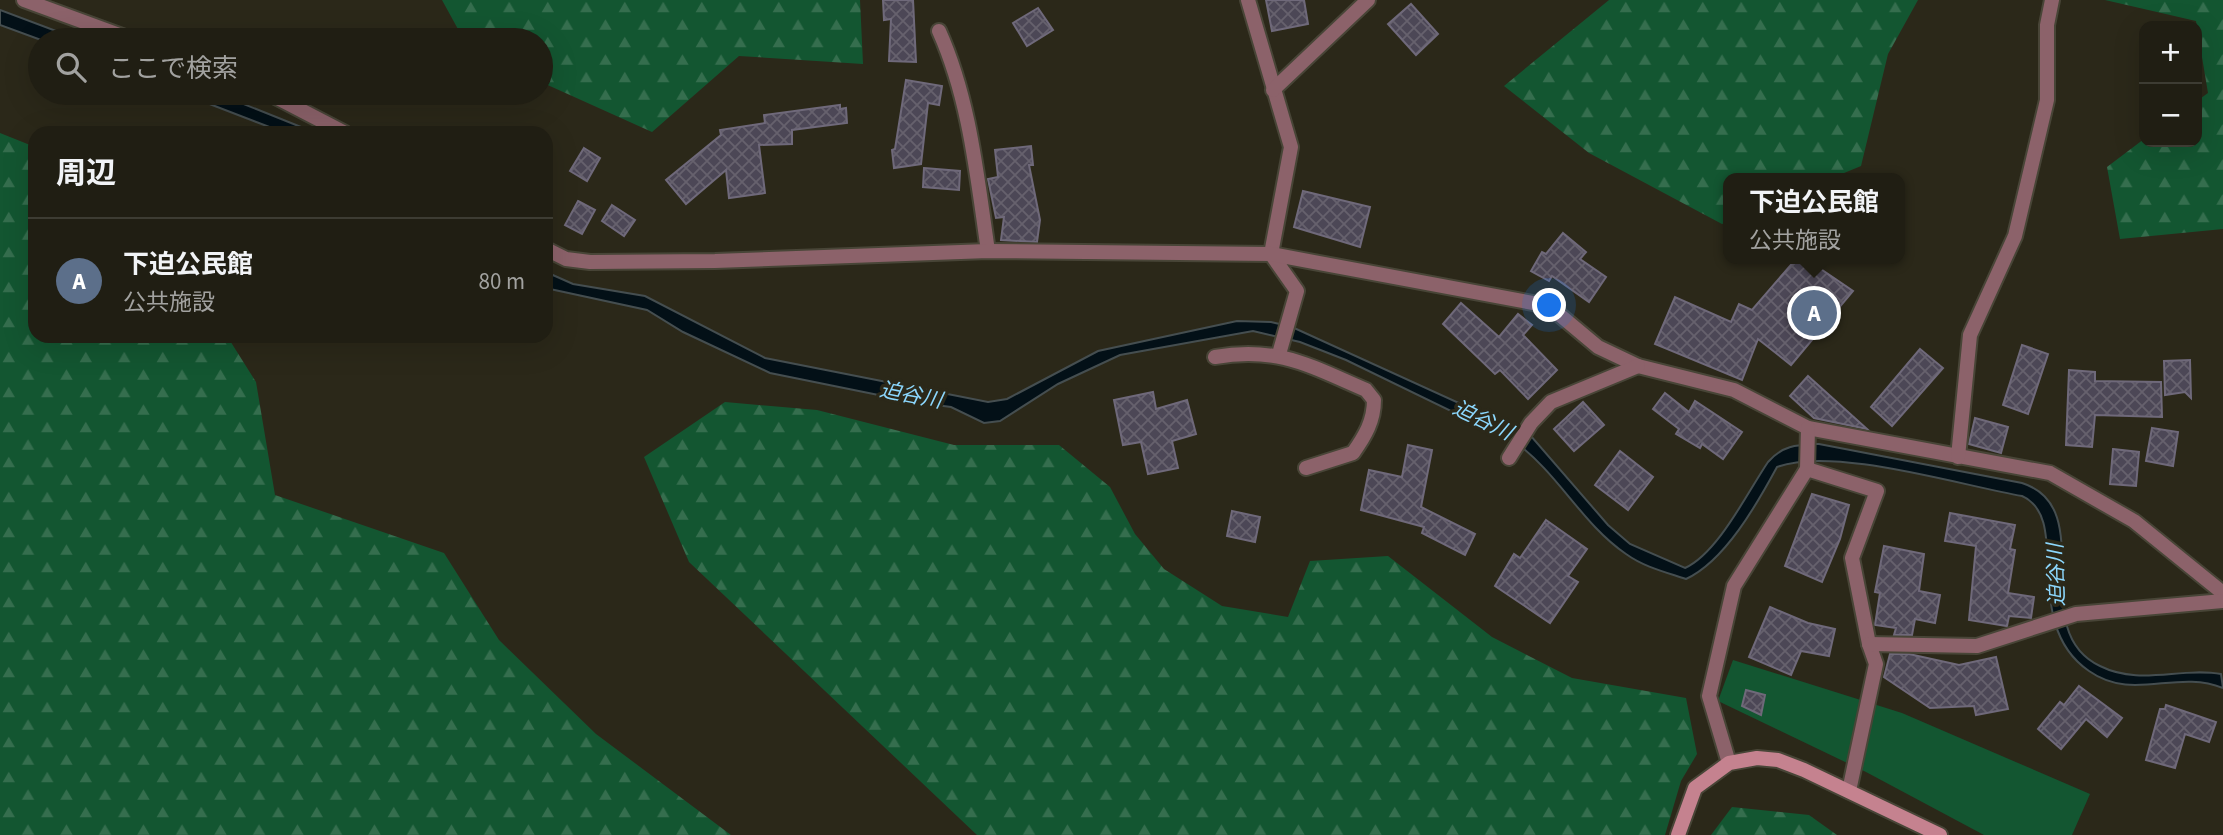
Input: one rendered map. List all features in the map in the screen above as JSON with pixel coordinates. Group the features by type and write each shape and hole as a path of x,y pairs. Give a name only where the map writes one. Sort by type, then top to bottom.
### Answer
{"street":[{"path":"24,0 100,28"},
{"path":"1248,0 1292,147 1271,254 1297,292 1281,350"},
{"path":"1273,90 1368,0"},
{"path":"1958,457 1970,335 2015,236 2047,100 2047,25 2052,0"},
{"path":"939,31 950,55 970,135 988,251"},
{"path":"291,105 332,126"},
{"path":"553,252 566,259 590,262 715,261 988,251 1271,254 1549,306 1598,347 1638,366 1734,390 1808,434 2050,473 2134,521 2223,593"},
{"path":"1215,357 1281,350 1366,390 1374,400 1374,413 1353,453 1306,468"},
{"path":"1512,453 1531,423 1551,402 1638,366"},
{"path":"1729,763 1709,696 1734,586 1807,469 1808,434"},
{"path":"1807,469 1877,491 1852,558 1869,644 1876,664 1849,791"},
{"path":"1869,644 1977,646 2076,614 2223,601"},
{"path":"1678,835 1695,788 1729,763 1757,758 1778,760 1940,835"}],"green space":[{"path":"442,0 860,0 863,64 739,56 652,132 553,87 553,28 457,28"},
{"path":"1609,0 1918,0 1888,54 1861,166 1844,173 1723,173 1722,224 1589,153 1504,86"},
{"path":"2105,0 2223,0 2223,229 2120,239 2107,167 2139,143 2139,147 2202,147 2202,97 2208,93 2202,57 2202,21"},
{"path":"0,133 28,144 28,343 231,343 256,382 275,495 444,553 499,640 596,734 731,835 0,835"},
{"path":"725,402 817,410 954,445 1059,445 1110,487 1135,534 1164,569 1222,606 1288,617 1310,561 1388,556 1492,637 1572,678 1686,698 1697,754 1681,781 1665,835 977,835 689,562 644,457"},
{"path":"1733,660 1902,713 2090,794 2072,835 1984,835 1866,772 1718,701"},
{"path":"1732,807 1809,815 1837,835 1711,835"}],"water":[{"path":"0,10 48,28 28,28 28,35 0,25"},
{"path":"212,105 246,105 298,126 267,126"},
{"name":"迫谷川","path":"553,275 573,284 645,296 765,358 988,402 1007,399 1098,351 1237,321 1271,322 1292,327 1531,436 1608,525 1630,544 1685,568 1697,560 1720,536 1768,462 1790,447 1819,444 2022,483 2045,497 2057,517 2067,626 2078,649 2100,666 2130,675 2205,672 2221,674 2223,688 2206,683 2138,685 2105,680 2089,671 2068,651 2056,626 2050,600 2044,526 2037,508 2022,496 1863,464 1801,462 1777,467 1750,514 1727,545 1700,571 1686,579 1640,562 1610,542 1544,468 1515,442 1346,360 1300,342 1253,331 1120,355 1058,384 1000,421 984,423 951,407 913,402 770,373 683,332 647,310 553,290"}],"building":[{"path":"883,0 913,0 916,62 889,61 891,19 884,20"},
{"path":"1266,0 1304,0 1308,24 1272,31"},
{"path":"1411,4 1438,34 1416,55 1388,24"},
{"path":"1038,8 1053,30 1027,46 1013,23"},
{"path":"906,80 942,86 939,105 928,103 921,164 894,168 892,150 895,149"},
{"path":"840,105 840,109 846,108 847,123 792,130 792,144 759,145 765,193 729,198 726,170 686,204 666,180 721,135 720,130 765,123 764,115"},
{"path":"1031,146 1033,165 1029,165 1040,220 1037,242 1001,240 1004,217 996,218 988,179 998,177 995,150"},
{"path":"584,148 600,158 587,181 570,171"},
{"path":"924,168 960,171 959,190 923,187"},
{"path":"1303,191 1370,207 1360,247 1294,227"},
{"path":"578,201 595,210 582,234 565,225"},
{"path":"612,205 635,220 624,236 602,221"},
{"path":"1563,233 1586,252 1580,259 1606,277 1589,302 1552,276 1549,281 1531,271 1542,252 1546,254"},
{"path":"1792,264 1813,264 1853,291 1791,365 1758,339 1742,380 1655,344 1675,297 1731,322 1739,304 1752,310"},
{"path":"1461,303 1499,337 1518,314 1532,325 1523,335 1557,370 1528,399 1500,370 1495,374 1443,324"},
{"path":"2022,345 2048,354 2028,414 2003,405"},
{"path":"1920,349 1943,368 1892,426 1871,407"},
{"path":"2190,360 2191,398 2185,392 2165,395 2164,361"},
{"path":"2069,370 2095,372 2095,381 2161,382 2162,417 2095,415 2092,447 2066,445"},
{"path":"1808,376 1867,429 1814,418 1790,396"},
{"path":"1153,392 1156,409 1187,400 1196,434 1172,441 1178,468 1148,474 1141,442 1123,445 1114,400"},
{"path":"1665,393 1689,412 1695,401 1742,432 1723,459 1702,444 1700,448 1676,434 1679,429 1653,409"},
{"path":"1583,402 1604,425 1574,451 1554,429"},
{"path":"1975,418 2008,427 2001,453 1969,444"},
{"path":"2152,428 2178,432 2173,466 2146,461"},
{"path":"1408,445 1432,450 1421,507 1475,534 1465,555 1422,533 1424,527 1361,510 1369,470 1402,477"},
{"path":"2113,449 2139,452 2136,486 2110,484"},
{"path":"1620,451 1653,477 1628,510 1595,485"},
{"path":"1812,494 1849,505 1840,539 1822,582 1785,566"},
{"path":"1232,511 1260,517 1255,542 1227,536"},
{"path":"1950,513 2015,525 2010,549 2015,550 2008,593 2034,597 2031,618 2009,616 2007,626 1969,620 1976,546 1945,541"},
{"path":"1546,520 1587,549 1568,576 1578,582 1550,623 1495,586 1514,554 1520,558"},
{"path":"1884,546 1924,554 1919,591 1940,595 1935,623 1915,619 1912,635 1894,635 1896,628 1875,625 1880,593 1875,592"},
{"path":"1770,607 1808,623 1835,629 1829,656 1801,651 1791,675 1749,657"},
{"path":"1890,654 1909,654 1959,665 1996,657 2008,709 1976,715 1974,706 1930,708 1884,677"},
{"path":"2079,686 2122,718 2107,737 2086,719 2061,749 2038,729 2060,702 2064,705"},
{"path":"1746,690 1765,695 1761,715 1742,706"},
{"path":"2166,705 2216,722 2209,742 2185,734 2175,768 2146,760 2160,709 2165,709"}],"place":[{"name":"下迫公民館","path":"1814,313"}]}
